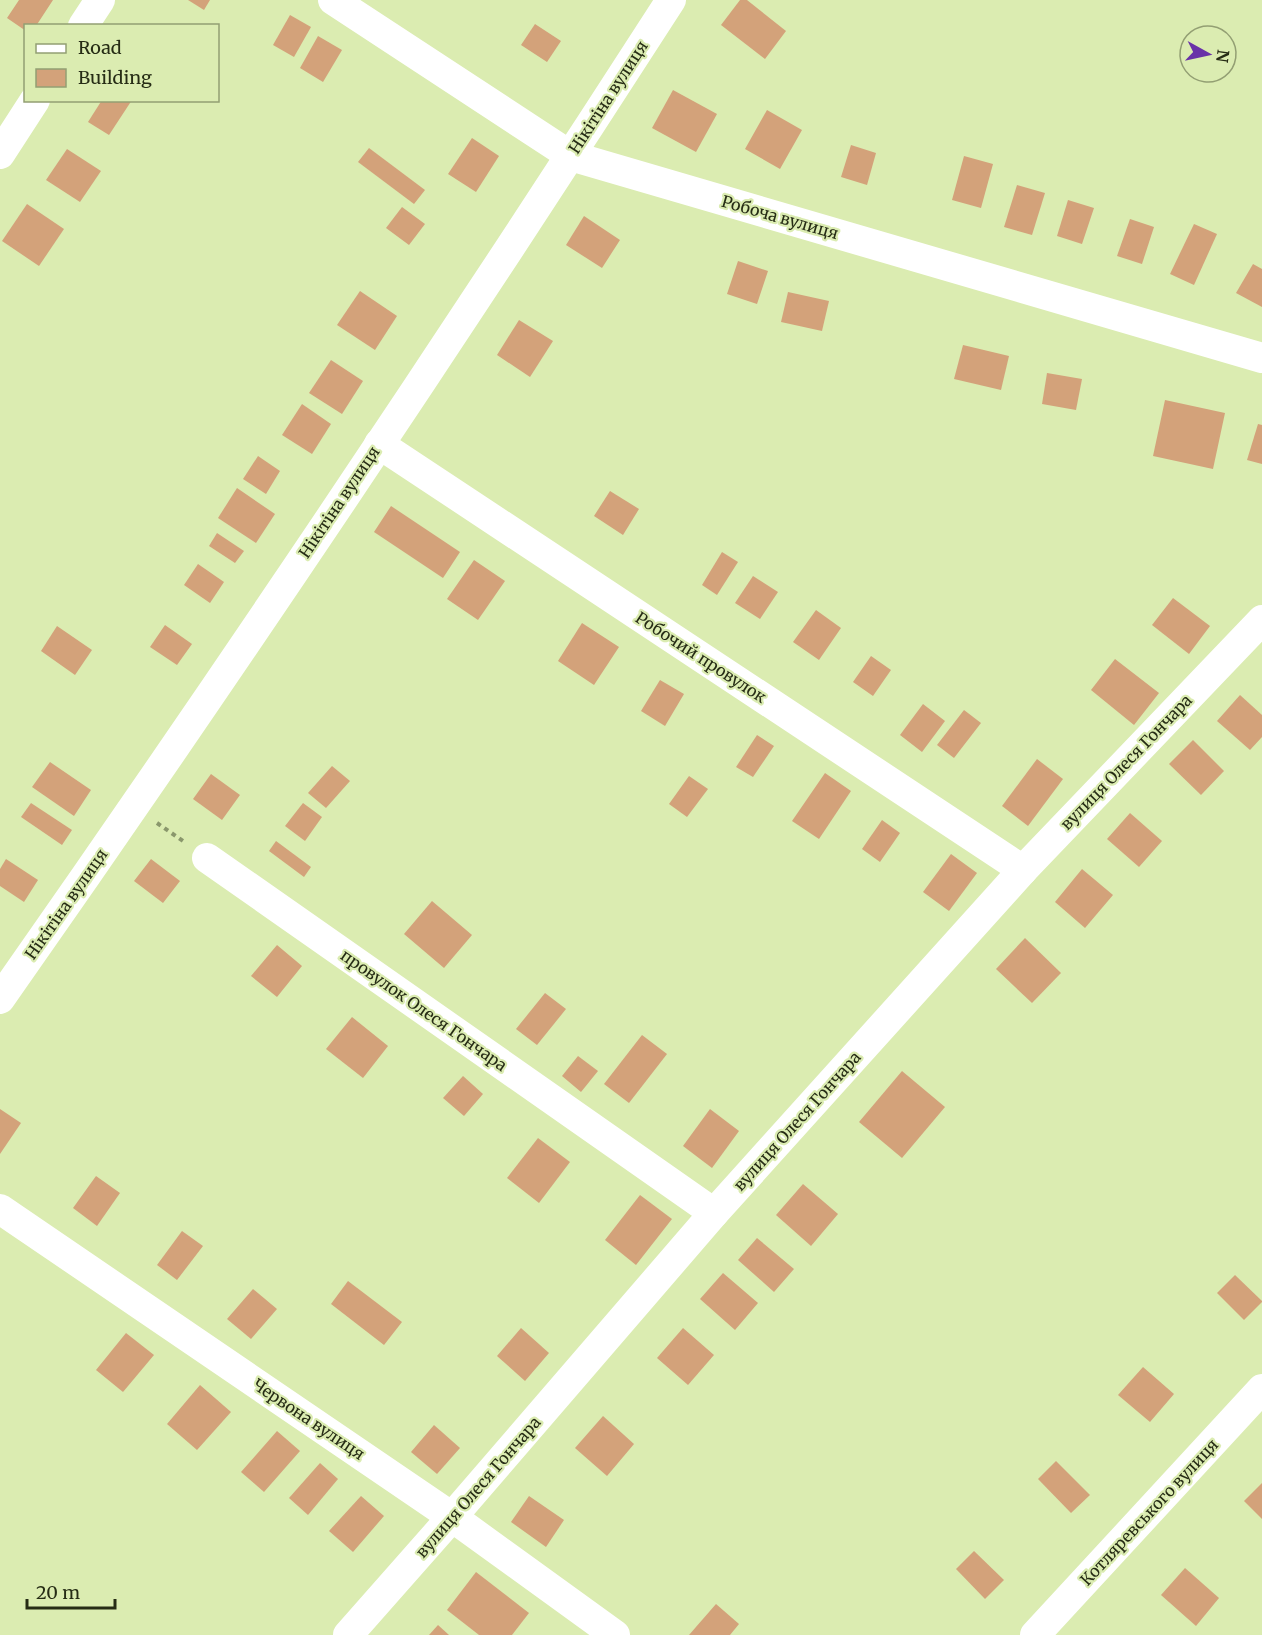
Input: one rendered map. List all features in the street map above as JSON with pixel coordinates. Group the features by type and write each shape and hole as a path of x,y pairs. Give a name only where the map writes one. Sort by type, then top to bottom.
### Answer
{"street":[{"path":"84,24 100,0"},
{"name":"Робоча вулиця","path":"333,0 571,156 1262,358"},
{"name":"Нікітіна вулиця","path":"0,999 134,807 379,444 571,156 671,0"},
{"path":"0,154 34,102"},
{"name":"Робочий провулок","path":"379,444 1023,870"},
{"name":"вулиця Олеся Гончара","path":"348,1635 714,1213 1023,870 1262,620"},
{"name":"провулок Олеся Гончара","path":"207,858 714,1213"},
{"name":"Червона вулиця","path":"0,1209 452,1517 615,1635"},
{"name":"Котляревського вулиця","path":"1035,1635 1262,1389"}],"path":[{"path":"134,807 207,858"}],"building":[{"path":"19,0 53,0 37,24 24,24 24,30 7,18"},
{"path":"188,0 210,0 204,10"},
{"path":"740,0 747,0 786,31 765,59 721,25"},
{"path":"290,15 311,27 294,57 273,45"},
{"path":"535,24 561,41 547,62 521,45"},
{"path":"318,36 342,50 323,82 300,68"},
{"path":"673,90 717,114 696,152 652,128"},
{"path":"101,102 131,102 109,135 88,122"},
{"path":"767,110 802,130 780,169 745,149"},
{"path":"472,138 499,156 476,192 448,174"},
{"path":"851,145 876,153 867,185 841,177"},
{"path":"369,148 425,190 414,204 358,162"},
{"path":"67,149 101,171 80,202 46,180"},
{"path":"964,156 993,164 981,208 952,200"},
{"path":"1017,185 1045,193 1032,235 1004,227"},
{"path":"1068,200 1094,208 1082,244 1057,236"},
{"path":"27,204 64,229 39,266 2,241"},
{"path":"402,207 425,224 409,245 386,228"},
{"path":"584,216 620,240 602,268 566,245"},
{"path":"1130,219 1154,227 1142,264 1117,256"},
{"path":"1194,224 1217,234 1194,285 1170,274"},
{"path":"738,261 768,271 757,304 727,294"},
{"path":"1253,264 1262,269 1262,307 1236,293"},
{"path":"360,291 397,316 375,350 337,325"},
{"path":"788,292 829,301 822,331 781,322"},
{"path":"519,320 553,341 530,377 497,355"},
{"path":"963,345 1009,356 1001,390 954,379"},
{"path":"331,360 363,381 342,414 309,393"},
{"path":"1047,373 1082,379 1076,410 1042,404"},
{"path":"1165,400 1225,413 1213,469 1153,456"},
{"path":"302,404 331,424 312,454 282,435"},
{"path":"1258,424 1262,425 1262,464 1247,460"},
{"path":"258,456 280,471 266,494 243,479"},
{"path":"237,488 275,514 256,543 218,518"},
{"path":"610,491 639,509 623,535 594,516"},
{"path":"391,506 460,552 443,578 374,532"},
{"path":"217,533 244,551 235,563 209,546"},
{"path":"722,552 738,562 717,595 702,585"},
{"path":"474,560 505,581 478,620 447,599"},
{"path":"198,564 224,582 210,603 184,585"},
{"path":"753,576 778,592 760,619 735,603"},
{"path":"1173,598 1210,626 1189,654 1152,625"},
{"path":"816,610 841,628 819,660 793,642"},
{"path":"582,623 619,647 594,685 558,661"},
{"path":"165,625 192,644 177,665 150,647"},
{"path":"57,626 92,650 75,675 41,651"},
{"path":"871,656 891,670 873,696 853,682"},
{"path":"1115,659 1159,693 1134,725 1091,690"},
{"path":"660,680 684,694 665,726 641,711"},
{"path":"1240,695 1262,715 1262,737 1250,750 1217,721"},
{"path":"923,704 945,721 922,752 900,735"},
{"path":"964,710 981,723 954,758 937,745"},
{"path":"757,735 774,746 753,777 736,767"},
{"path":"1193,740 1224,771 1201,795 1169,764"},
{"path":"1037,759 1063,779 1028,826 1002,806"},
{"path":"50,762 91,790 74,816 32,787"},
{"path":"332,766 350,781 326,808 308,793"},
{"path":"825,773 851,791 819,839 792,821"},
{"path":"211,774 240,795 222,820 193,799"},
{"path":"689,776 708,789 687,817 669,804"},
{"path":"31,803 72,830 62,845 21,817"},
{"path":"303,803 322,817 305,841 285,826"},
{"path":"1130,813 1162,841 1139,867 1107,839"},
{"path":"882,820 900,833 880,862 862,849"},
{"path":"276,841 311,867 304,877 269,851"},
{"path":"951,854 977,873 949,911 923,892"},
{"path":"6,859 38,880 24,902 0,886 0,869"},
{"path":"151,859 180,881 163,903 134,881"},
{"path":"1082,869 1113,895 1085,928 1055,902"},
{"path":"432,901 472,935 444,968 404,934"},
{"path":"1025,938 1061,973 1032,1003 996,969"},
{"path":"277,945 302,966 277,997 251,976"},
{"path":"545,993 566,1009 537,1045 516,1029"},
{"path":"352,1017 388,1046 363,1078 326,1049"},
{"path":"642,1035 667,1054 629,1103 604,1084"},
{"path":"578,1056 598,1071 581,1092 562,1076"},
{"path":"902,1071 945,1107 902,1158 859,1122"},
{"path":"463,1076 483,1094 464,1116 443,1098"},
{"path":"0,1109 21,1123 0,1154"},
{"path":"710,1109 739,1131 712,1168 683,1146"},
{"path":"538,1138 570,1162 539,1203 507,1178"},
{"path":"96,1176 120,1193 97,1226 73,1208"},
{"path":"803,1184 838,1214 811,1246 776,1215"},
{"path":"640,1195 672,1219 636,1265 605,1240"},
{"path":"182,1231 203,1246 177,1280 157,1265"},
{"path":"757,1238 794,1269 774,1292 738,1260"},
{"path":"723,1273 758,1303 735,1330 700,1299"},
{"path":"1235,1275 1262,1301 1244,1320 1217,1293"},
{"path":"348,1281 402,1322 384,1345 331,1304"},
{"path":"253,1289 277,1309 251,1339 227,1319"},
{"path":"521,1328 549,1353 525,1381 497,1356"},
{"path":"683,1328 714,1355 688,1385 657,1358"},
{"path":"126,1333 154,1355 123,1392 96,1370"},
{"path":"1143,1367 1174,1394 1150,1422 1118,1395"},
{"path":"200,1385 231,1412 197,1450 167,1424"},
{"path":"603,1416 634,1444 607,1476 575,1448"},
{"path":"434,1425 460,1448 437,1474 411,1452"},
{"path":"277,1431 300,1451 264,1492 241,1472"},
{"path":"1056,1461 1090,1495 1071,1513 1038,1479"},
{"path":"320,1463 338,1479 308,1515 289,1498"},
{"path":"1262,1483 1262,1519 1244,1501"},
{"path":"361,1496 384,1516 353,1552 329,1531"},
{"path":"529,1496 564,1520 546,1547 511,1522"},
{"path":"974,1551 1004,1580 985,1599 956,1569"},
{"path":"1185,1568 1219,1598 1196,1626 1161,1595"},
{"path":"476,1572 529,1613 512,1635 479,1635 447,1610"},
{"path":"716,1604 739,1624 730,1635 689,1635"},
{"path":"438,1625 449,1635 429,1635"}]}
